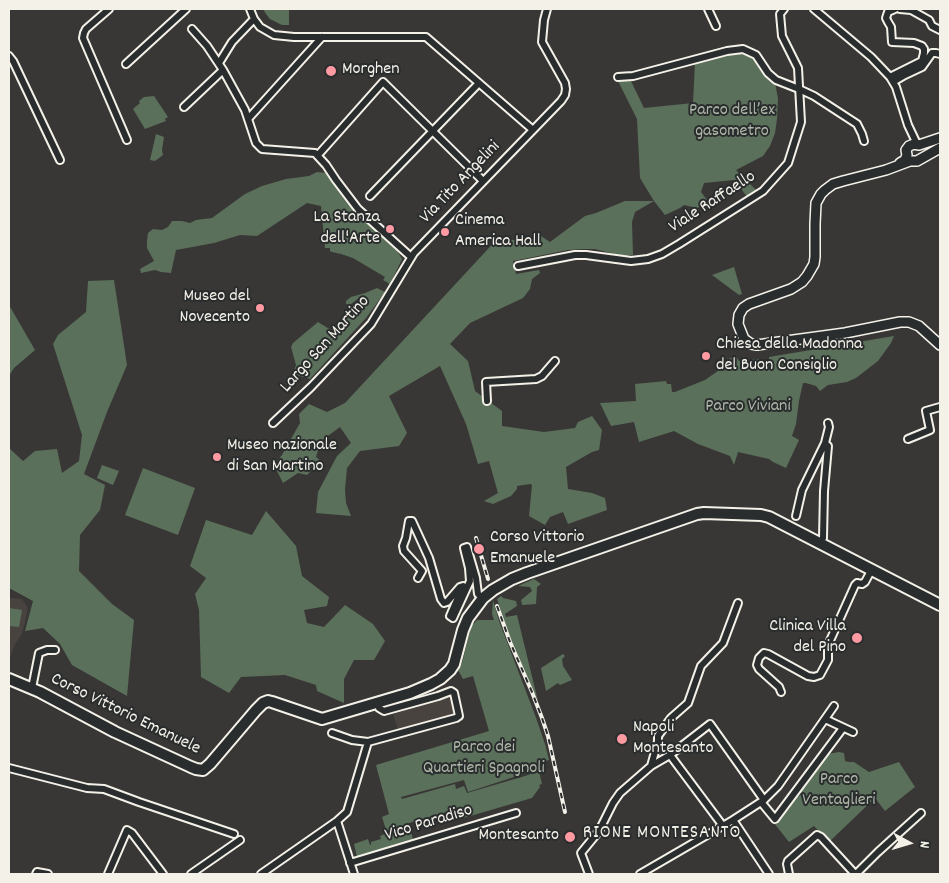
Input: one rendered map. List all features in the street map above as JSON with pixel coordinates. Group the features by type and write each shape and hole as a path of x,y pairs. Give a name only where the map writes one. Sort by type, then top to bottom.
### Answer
{"main road":[{"name":"Corso Vittorio Emanuele","path":"9,679 32,688 115,732 191,767 199,770 204,769 256,710 266,702 272,702 322,719 410,693 432,684 447,675 454,664 468,618 483,598 502,584 527,573 698,514 761,515 778,521 940,605"}],"street":[{"path":"109,9 86,29 83,38 126,140"},
{"path":"126,64 186,9"},
{"path":"250,9 260,27 274,35 294,38 426,37 533,130"},
{"name":"Via Tito Angelini","path":"411,257 565,95 564,83 542,42 544,20 548,9"},
{"path":"708,9 716,26"},
{"name":"Viale Raffaello","path":"518,266 576,255 631,261 648,259 680,244 763,191 788,163 801,122 798,68 782,36 780,14 784,9"},
{"path":"814,9 871,57 896,87 914,151"},
{"path":"891,80 922,61 924,52 922,46 914,43 892,42 892,27 886,18 888,12 894,9"},
{"path":"900,9 911,10 923,16 929,20 932,26 940,30"},
{"path":"219,63 232,42 254,19"},
{"path":"192,29 207,46 223,70 245,110 256,143 262,148 315,153 318,155 358,209 411,257"},
{"path":"248,119 322,37"},
{"path":"618,77 633,76 727,50 743,49 756,55 776,80 800,88 857,124 864,141"},
{"path":"891,80 922,67 932,54 940,54"},
{"path":"9,56 14,61 60,160"},
{"path":"184,106 223,70"},
{"path":"318,155 383,82 484,181"},
{"path":"370,196 479,83"},
{"path":"940,138 914,151 888,169 828,187 816,203 815,257 808,276 791,289 749,304 743,308 739,315 738,324 744,339 750,344 757,345 909,322 919,326 940,345"},
{"path":"914,151 940,148"},
{"name":"Largo San Martino","path":"273,423 311,387 371,324 411,257"},
{"path":"487,401 486,382 536,378 542,376 555,361"},
{"path":"908,439 930,430 926,411 940,407"},
{"path":"796,516 802,490 825,443 829,427 828,423"},
{"path":"820,542 823,538 824,490 828,446 825,443"},
{"path":"418,578 422,571 404,551 402,546 406,538 409,521 412,521 429,558 441,599 444,603 463,586 450,616 453,618 470,581 464,548 467,548 476,578 478,594 483,598"},
{"path":"781,692 779,687 759,669 760,656 770,654 808,676 820,675 828,657 828,644 855,585 865,582 872,569"},
{"path":"651,766 658,736 671,718 688,702 701,666 723,643 738,603"},
{"path":"32,688 39,653 46,650 54,650"},
{"path":"332,733 352,740 368,742 459,716 454,693 451,691 384,711 379,708 378,703"},
{"path":"640,874 762,801 778,786 834,706"},
{"path":"825,719 853,732"},
{"path":"589,874 581,853 599,831 613,803 625,788 651,766 670,755 710,724 775,819 843,728"},
{"path":"261,874 347,812 368,742"},
{"path":"670,755 723,826"},
{"path":"9,768 87,788 104,789 234,834"},
{"path":"790,874 787,864 789,860 817,835 855,874 921,813"},
{"name":"Vico Paradiso","path":"350,863 516,814"},
{"path":"733,820 768,874"},
{"path":"337,821 354,874"},
{"path":"108,874 127,830 132,833 163,874"},
{"path":"191,874 240,840"},
{"path":"787,864 794,874"},
{"path":"36,874 37,872 48,874"}],"shaded area":[{"path":"9,598 22,599 28,608 22,634 15,644 9,660"},
{"path":"450,697 455,714 398,730 393,714"}],"green space":[{"path":"263,9 289,9 289,25 282,25 270,19"},
{"name":"Parco dell’ex gasometro","path":"744,52 754,56 775,82 778,99 775,133 770,146 763,156 736,170 756,190 747,197 734,180 704,183 701,192 707,200 701,206 697,208 684,205 665,215 640,178 637,119 618,81 630,79 644,108 693,103 695,63 728,54"},
{"path":"154,96 168,117 165,119 166,121 145,129 133,109 144,97"},
{"path":"156,134 164,137 163,155 155,161 150,160"},
{"path":"317,172 327,173 351,206 395,247 402,259 390,284 383,280 385,277 353,258 332,252 330,248 325,248 321,206 307,203 257,236 240,235 214,243 176,250 171,273 155,270 141,273 140,269 154,261 147,248 148,233 153,229 162,230 168,227 172,221 190,223 196,220 212,218 245,194 262,186 286,179 309,176"},
{"path":"625,201 654,201 635,212 632,222 633,255 622,256 595,249 585,249 568,250 513,261 516,274 539,270 540,273 532,279 530,289 523,298 470,323 450,344 468,361 475,391 502,411 502,426 544,432 575,428 578,422 592,416 602,430 599,450 566,467 568,489 592,493 605,498 607,510 568,524 563,512 550,517 545,525 529,516 532,485 530,484 517,486 517,489 511,496 493,504 484,501 498,493 489,461 478,464 466,424 440,366 389,396 407,433 399,446 360,451 347,468 346,503 351,516 316,513 318,492 337,456 351,443 340,427 321,441 316,457 321,461 307,475 298,473 283,483 274,465 282,455 300,423 299,414 309,404 327,412 345,403 500,236 518,242 538,234 550,242 585,216"},
{"path":"734,267 742,294 739,295 712,275"},
{"path":"114,280 127,365 84,474 105,485 100,510 80,535 79,571 112,604 134,620 127,696 72,665 60,644 43,628 25,631 33,601 9,588 9,448 23,461 35,451 57,449 62,473 79,461 82,435 53,344 58,335 86,312 88,281"},
{"path":"377,288 385,292 366,318 310,379 293,374 296,365 291,347 293,343 318,322 331,330 367,301 360,297 350,305 346,304 346,301 351,297"},
{"path":"9,305 35,350 14,368 9,376"},
{"name":"Parco Viviani","path":"894,336 878,361 856,378 847,382 828,385 820,391 816,386 803,383 792,436 799,440 786,468 769,459 738,452 734,465 730,456 698,444 674,431 639,442 634,422 611,426 600,403 636,401 635,384 666,381 667,384 671,384 672,392 675,392 705,380 718,371 719,363 736,356 739,361 758,359 760,363 765,365 769,362 769,357"},
{"path":"102,465 119,471 113,485 97,478"},
{"path":"143,468 195,488 178,535 125,515"},
{"path":"266,511 296,546 302,576 329,597 327,606 304,610 307,623 324,627 345,605 373,624 385,641 374,660 354,660 344,679 344,703 317,691 316,685 285,675 241,677 229,693 201,677 199,610 195,594 206,578 190,566 206,520 252,535"},
{"path":"534,579 541,584 537,587 536,604 522,605 521,600 532,591 530,587 518,586"},
{"path":"501,596 516,601 517,606 505,614 506,617 517,615 538,701 512,643 497,599"},
{"name":"Parco dei Quartieri Spagnoli","path":"493,600 499,621 535,715 549,760 522,768 523,774 468,792 464,780 401,797 402,799 455,784 456,789 464,786 467,793 539,771 542,784 539,785 540,787 532,798 460,819 457,809 409,823 413,840 357,857 354,844 368,839 371,845 371,842 381,839 380,836 387,833 382,817 389,814 376,765 489,731 473,676 463,679 458,670 462,663 471,627 477,620 494,620 492,614"},
{"path":"9,608 22,610 19,627 9,626"},
{"path":"563,654 565,656 562,659 563,666 572,680 560,685 558,683 546,691 541,668"},
{"name":"Parco Ventaglieri","path":"844,753 845,761 854,762 869,772 899,762 915,787 885,811 875,798 829,842 814,826 789,842 774,823 796,797 803,794 800,792 828,754"}],"railway":[{"path":"476,538 488,579"},
{"path":"497,606 548,736 565,812"}],"place":[{"name":"Morghen","path":"331,71"},
{"name":"La Stanza dell'Arte","path":"390,229"},
{"name":"Cinema America Hall","path":"445,232"},
{"name":"Museo del Novecento","path":"260,308"},
{"name":"Chiesa della Madonna del Buon Consiglio","path":"706,356"},
{"name":"Museo nazionale di San Martino","path":"217,457"},
{"name":"Corso Vittorio Emanuele","path":"479,549"},
{"name":"Clinica Villa del Pino","path":"857,638"},
{"name":"Napoli Montesanto","path":"622,739"},
{"name":"Montesanto","path":"570,837"}],"district":[{"name":"RIONE MONTESANTO","path":"662,834"}]}
